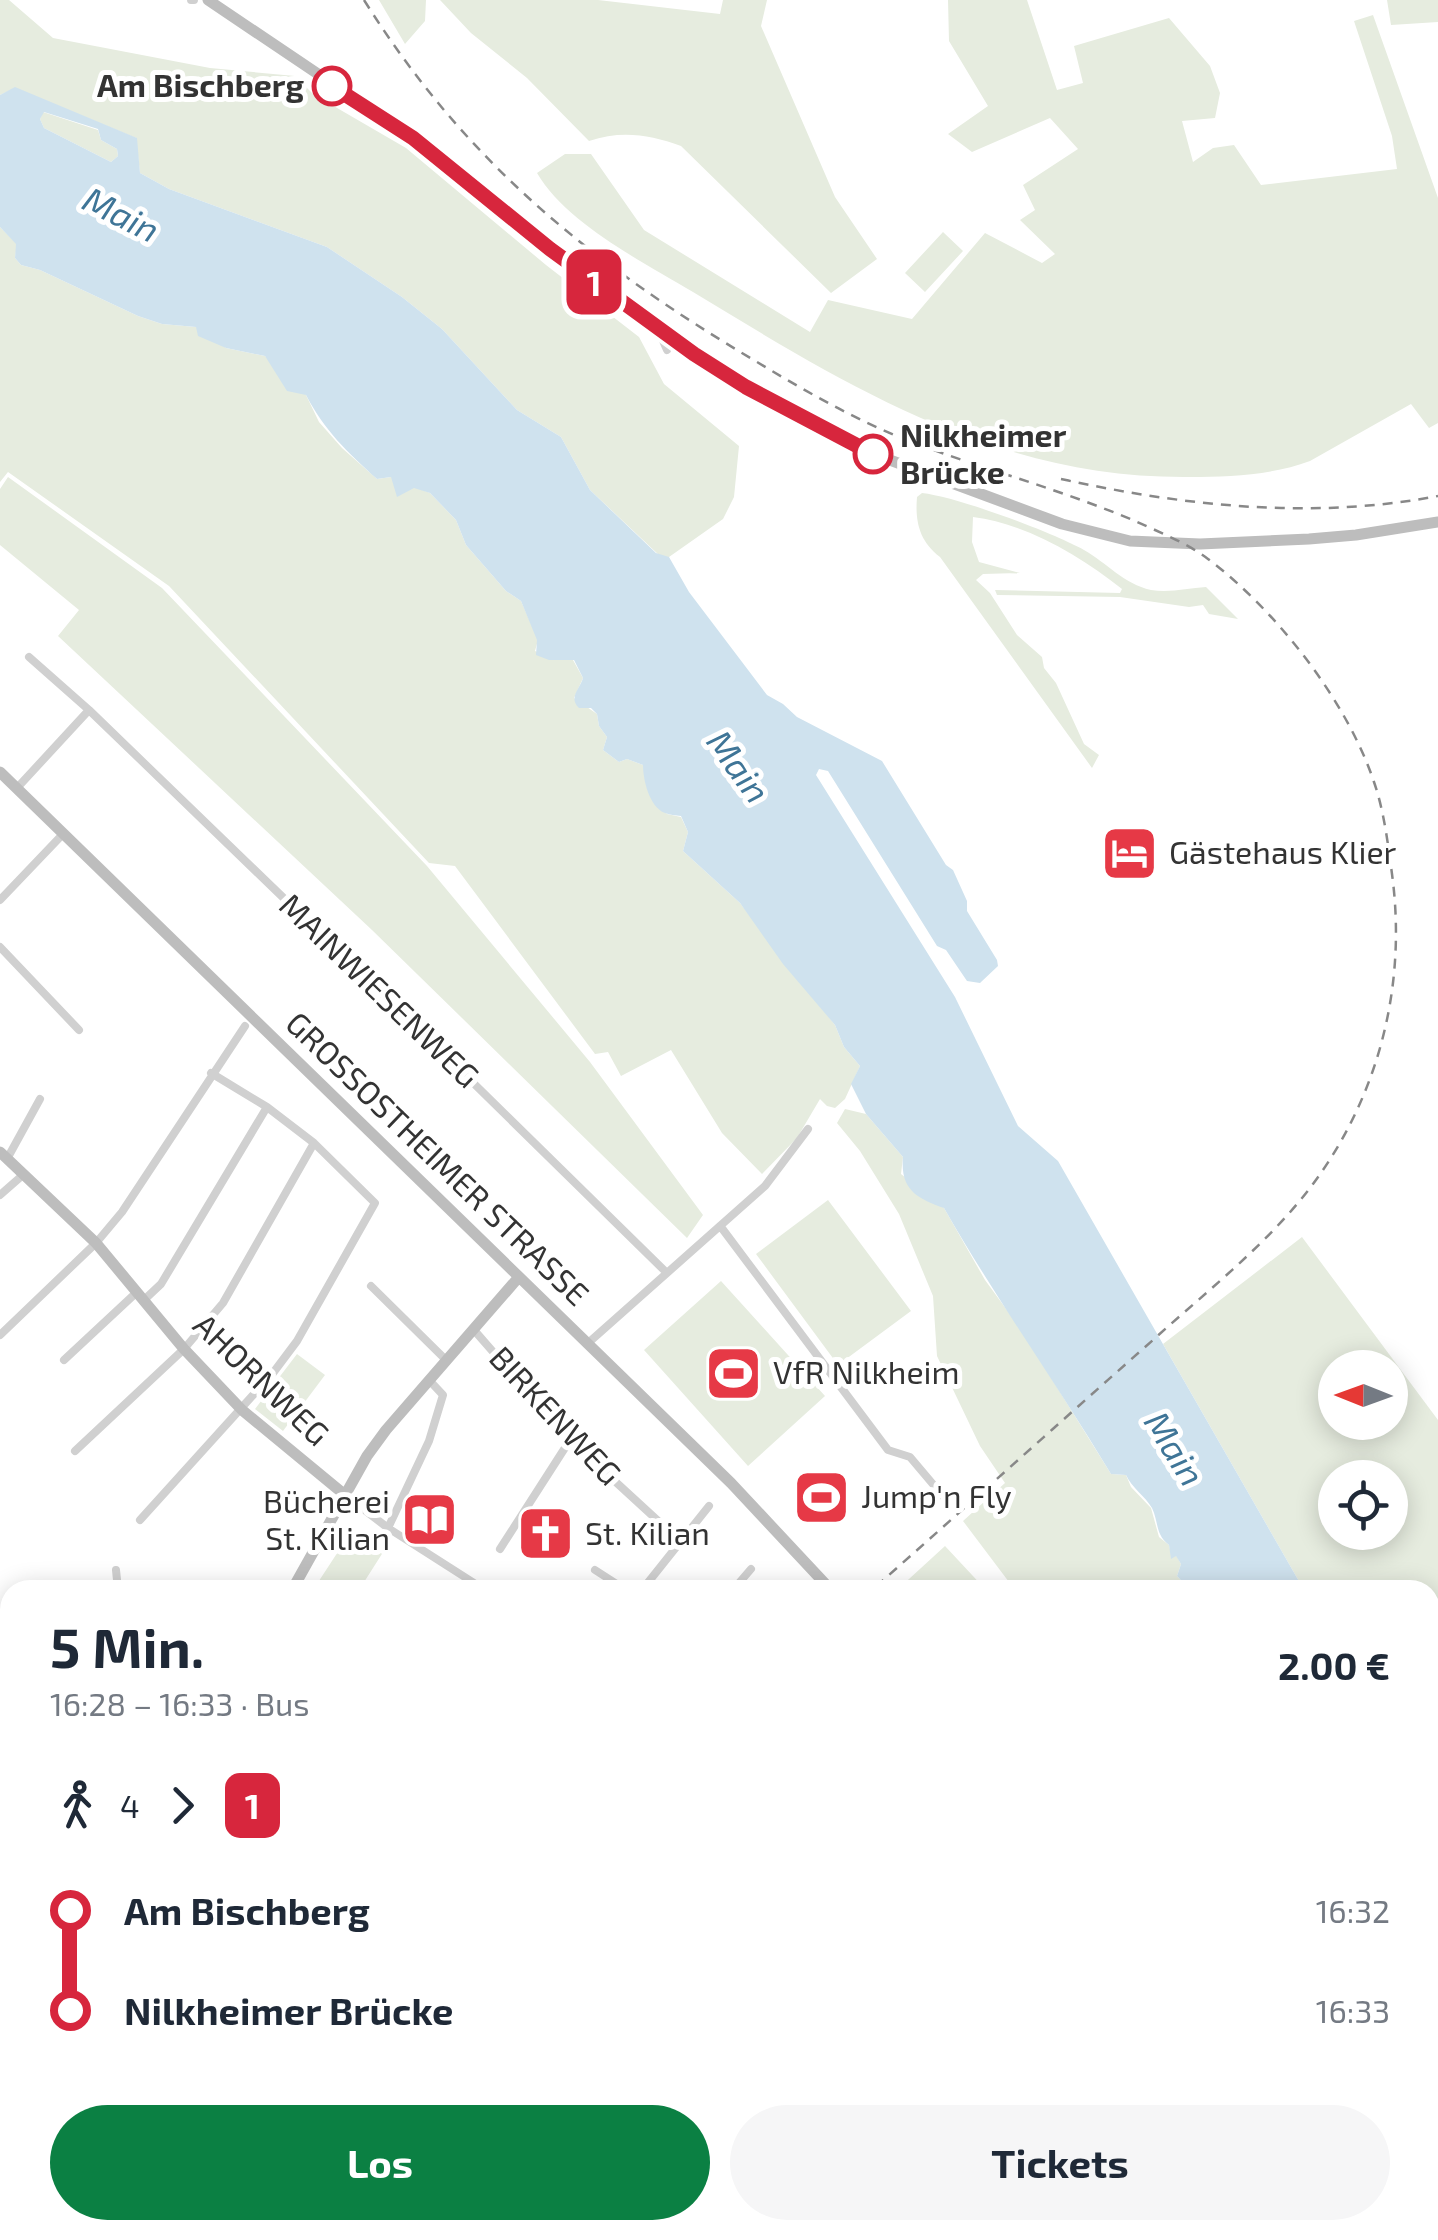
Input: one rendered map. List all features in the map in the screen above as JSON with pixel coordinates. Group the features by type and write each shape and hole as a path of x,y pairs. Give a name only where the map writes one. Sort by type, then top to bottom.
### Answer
{"main road":[{"path":"208,0 413,138 550,249 657,328 746,387 848,442 1102,536 1160,543 1308,539 1438,522"},
{"name":"GROSSOSTHEIMER STRASSE","path":"0,772 758,1509 821,1580"},
{"name":"AHORNWEG","path":"4,1155 96,1243 184,1349 242,1410 344,1495"},
{"path":"297,1580 344,1495 386,1430 518,1278"}],"street":[{"path":"657,328 667,350"},
{"name":"MAINWIESENWEG","path":"29,657 89,710 667,1273"},
{"path":"16,788 89,710"},
{"path":"0,900 62,834"},
{"path":"0,947 79,1030"},
{"path":"0,1335 96,1243 155,1167 211,1073 245,1026"},
{"path":"140,1520 242,1410 296,1341 375,1203 314,1143 267,1107 211,1073"},
{"path":"4,1155 40,1099"},
{"path":"64,1360 161,1284 267,1107"},
{"path":"588,1344 765,1186 808,1130"},
{"path":"75,1451 184,1349 223,1304 314,1143"},
{"path":"0,1195 24,1174"},
{"path":"720,1227 888,1450 910,1457 948,1502"},
{"path":"370,1286 446,1360"},
{"path":"0,1322 14,1320"},
{"name":"BIRKENWEG","path":"474,1330 570,1440 680,1541"},
{"path":"388,1528 429,1441 443,1396 428,1380"},
{"path":"500,1549 570,1440"},
{"path":"344,1495 469,1580"},
{"path":"650,1580 708,1506"},
{"path":"742,1580 751,1569"},
{"path":"116,1570 117,1580"},
{"path":"595,1570 610,1580"}],"shaded area":[{"path":"0,0 9,0 53,38 210,68 295,76 313,94 406,148 639,337 664,384 739,446 734,497 723,519 669,557 661,557 590,490 561,437 517,410 442,329 402,297 327,247 169,189 140,173 136,138 15,88 0,95"},
{"path":"379,0 426,0 425,21 405,44"},
{"path":"440,0 598,0 720,14 723,0 767,0 761,26 835,197 877,259 831,293 681,146 636,135 589,141 527,78 471,33"},
{"path":"948,0 1027,0 1057,90 1083,83 1074,46 1169,18 1210,66 1220,93 1215,118 1182,121 1193,162 1213,148 1234,145 1261,185 1397,169 1392,136 1354,21 1373,15 1438,198 1438,423 1429,428 1411,404 1310,461 1251,474 1220,476 1120,474 990,445 869,393 652,268 586,225 550,192 537,173 565,154 591,154 644,230 810,332 828,300 912,319 985,233 1042,263 1055,254 1020,220 1035,210 1023,185 1078,149 1050,118 972,152 948,134 988,106 949,41"},
{"path":"1387,0 1438,0 1438,22 1391,25"},
{"path":"43,112 98,130 101,140 117,149 118,156 111,162 44,128 40,119"},
{"path":"0,227 17,244 15,258 21,265 40,270 138,316 162,324 196,327 226,348 265,356 306,395 319,422 342,448 377,479 391,477 430,493 456,520 466,545 506,591 521,601 538,640 535,651 557,660 573,660 583,678 574,698 597,714 607,737 603,750 619,762 627,759 643,765 649,791 667,814 681,817 688,832 683,851 740,903 835,1025 844,1047 860,1066 845,1099 835,1108 820,1099 797,1138 762,1174 722,1133 671,1050 621,1076 608,1052 595,1054 455,866 429,863 169,586 8,472 0,482"},
{"path":"943,232 963,251 925,292 905,273"},
{"path":"8,477 162,588 427,866 590,1062 703,1215 687,1238 372,930 58,636 79,610 0,545 0,489"},
{"path":"922,493 980,508 1050,534 1084,550 1141,587 1165,591 1206,587 1238,619 1209,614 1203,605 1189,607 1120,597 997,595 995,590 1120,593 1122,589 1052,543 1013,527 973,517 972,542 979,562 1020,573 983,574 976,580 990,593 1017,635 1042,657 1084,744 1099,755 1092,768 923,537 917,506 917,497"},
{"path":"845,1109 866,1114 903,1157 901,1174 944,1208 985,1280 1020,1328 1111,1474 1126,1475 1131,1487 1151,1508 1159,1537 1169,1545 1172,1558 1176,1555 1181,1564 1177,1576 1181,1580 1007,1580 963,1521 1005,1483 980,1446 937,1356 933,1296 899,1214 860,1151 837,1123"},
{"path":"828,1200 911,1311 838,1365 756,1254"},
{"path":"1302,1237 1386,1350 1318,1350 1318,1440 1408,1440 1408,1380 1438,1420 1438,1580 1298,1580 1163,1344"},
{"name":"VfR Nilkheim","path":"721,1281 825,1396 748,1466 644,1350"},
{"path":"297,1354 325,1375 283,1431 255,1409"},
{"path":"347,1538 370,1553 378,1540 387,1546 365,1580 320,1580"},
{"path":"945,1546 977,1580 908,1580"}],"water":[{"name":"Main","path":"15,87 137,138 140,173 169,189 327,247 442,329 517,410 561,437 590,490 656,553 669,557 689,592 767,695 797,717 882,761 946,865 953,870 967,901 967,911 997,960 998,966 980,983 967,981 946,950 937,946 828,771 819,769 816,775 955,997 1018,1126 1058,1161 1298,1580 1181,1580 1177,1576 1181,1564 1176,1556 1171,1559 1169,1545 1159,1532 1149,1504 1126,1475 1111,1474 944,1208 918,1196 908,1185 903,1157 866,1114 851,1084 860,1066 844,1047 835,1025 783,964 740,903 683,851 688,832 681,816 665,813 655,805 643,765 627,759 619,762 603,750 607,737 597,714 591,708 579,708 575,700 583,678 574,660 549,660 536,655 537,640 521,601 506,591 466,545 456,520 430,493 414,488 397,497 391,477 377,479 356,460 329,430 306,395 287,391 265,356 226,348 198,336 196,327 162,324 138,316 40,270 21,265 15,258 16,244 0,227 0,95","holes":["44,112 98,129 101,140 117,149 118,156 111,162 44,128 40,119"]}],"railway":[{"path":"364,0 404,59 490,161 587,248 697,325 873,426 1108,510 1173,538 1208,559 1259,604 1306,659 1346,720 1374,782 1383,816 1396,916 1391,997 1371,1076 1336,1150 1296,1206 1216,1285 883,1580"},
{"path":"1061,479 1154,496 1249,507 1343,507 1438,496"}],"bus line":[{"name":"1","path":"332,86 413,138 550,249 694,354 746,387 873,454"}],"place":[{"name":"Am Bischberg","path":"332,86"},
{"name":"Nilkheimer Brücke","path":"873,454"},
{"name":"Gästehaus Klier","path":"1130,853"},
{"name":"VfR Nilkheim","path":"734,1373"},
{"name":"Jump'n Fly","path":"822,1497"},
{"name":"Bücherei St. Kilian","path":"429,1520"},
{"name":"St. Kilian","path":"546,1534"}]}
